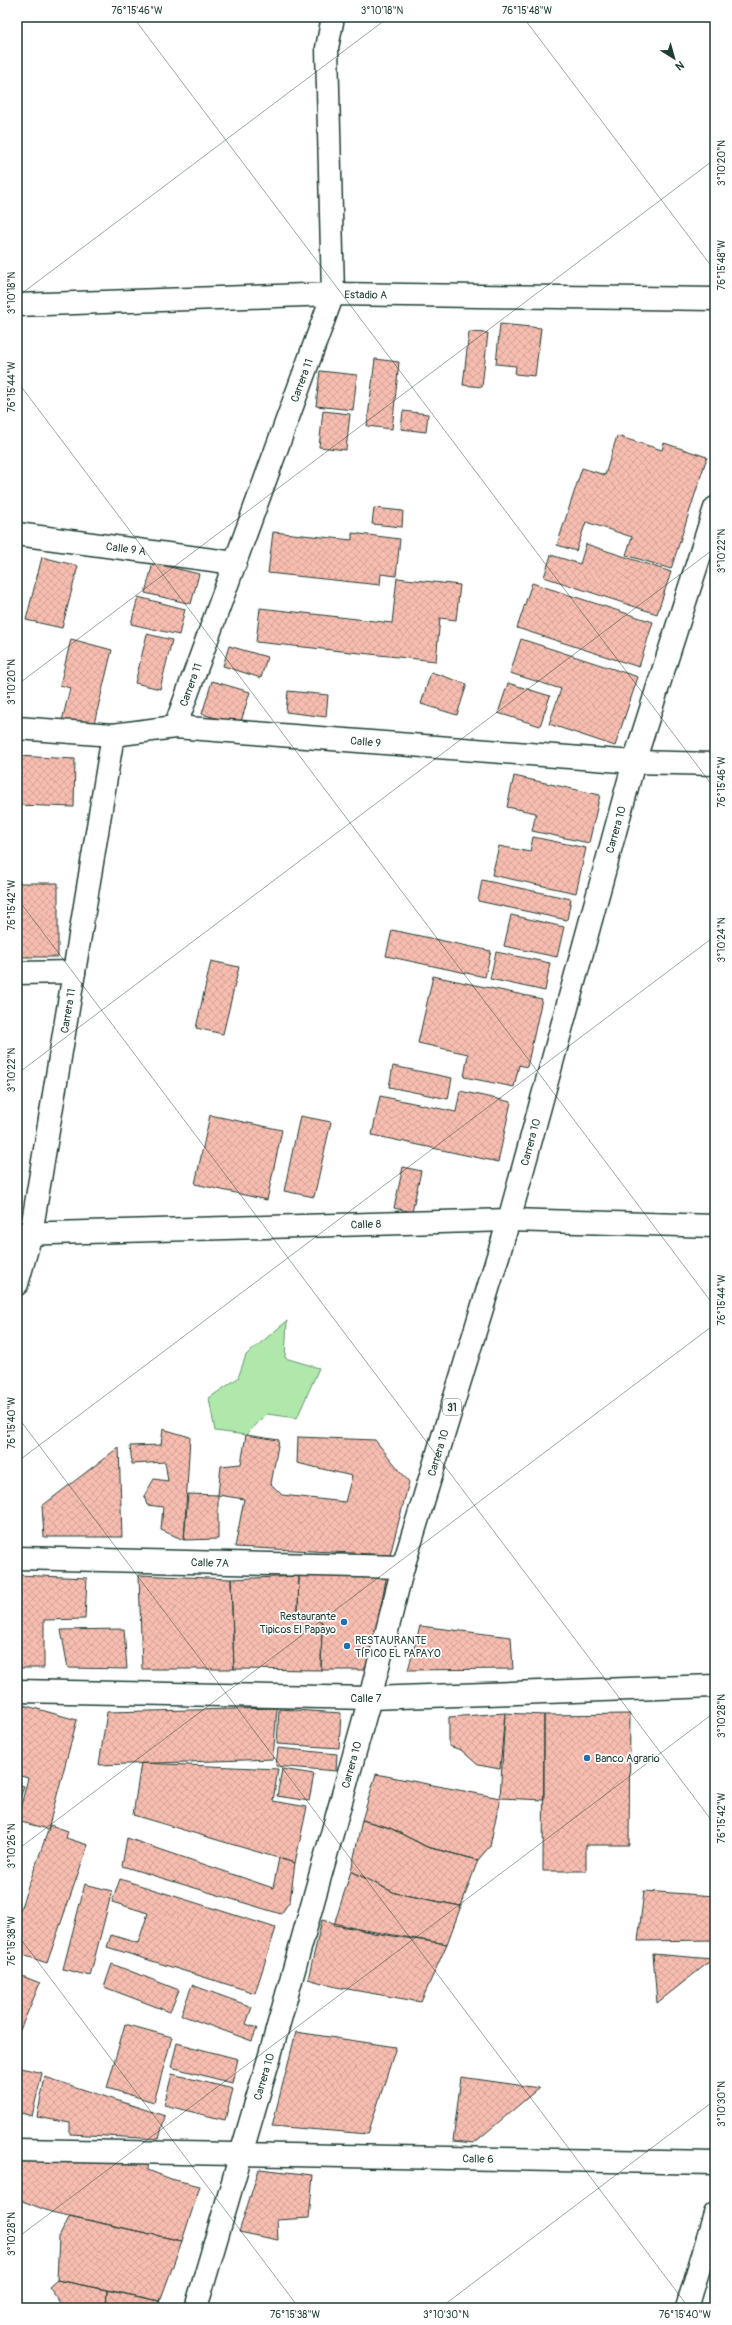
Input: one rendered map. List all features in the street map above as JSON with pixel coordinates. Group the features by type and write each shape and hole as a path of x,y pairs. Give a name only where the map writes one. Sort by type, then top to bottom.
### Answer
{"street":[{"name":"Carrera 11","path":"176,727 333,294 327,48 333,17"},
{"name":"Estadio A","path":"17,305 333,294 715,299"},
{"name":"Carrera 10","path":"196,2308 242,2152 370,1698 402,1567 508,1220 634,762 715,508"},
{"name":"Calle 9 A","path":"17,534 235,563"},
{"name":"Calle 9","path":"17,728 113,735 176,727 634,762 715,764"},
{"name":"Carrera 11","path":"17,1284 24,1234 74,972 113,735"},
{"path":"17,973 74,972"},
{"name":"Calle 8","path":"24,1234 508,1220 715,1226"},
{"name":"Calle 7A","path":"17,1558 402,1567"},
{"name":"Calle 7","path":"17,1691 370,1698 715,1686"},
{"name":"Calle 6","path":"17,2150 242,2152 715,2163"},
{"path":"687,2308 715,2214"}],"green space":[{"path":"287,1321 285,1358 319,1368 297,1418 267,1414 246,1435 215,1431 209,1398 238,1378 246,1355"}],"building":[{"path":"500,324 541,328 535,376 515,374 516,366 496,364"},
{"path":"469,332 488,333 482,387 463,385"},
{"path":"375,359 399,362 392,429 367,426"},
{"path":"320,371 357,375 353,410 316,406"},
{"path":"323,411 350,414 346,450 319,447"},
{"path":"403,411 428,414 426,432 401,429"},
{"path":"617,436 662,450 664,443 707,457 671,569 626,555 632,537 586,522 576,551 557,545 582,468 605,475"},
{"path":"374,508 403,511 402,527 372,524"},
{"path":"273,532 352,540 352,533 400,539 396,576 381,574 380,585 268,573"},
{"path":"586,544 671,572 657,614 544,577 551,555 580,564"},
{"path":"42,557 78,566 62,628 26,620"},
{"path":"153,563 199,574 191,604 145,593"},
{"path":"397,578 460,585 456,620 440,618 436,661 256,642 260,608 392,623"},
{"path":"532,583 653,622 639,667 517,628"},
{"path":"138,597 185,609 179,635 131,624"},
{"path":"147,634 172,640 160,689 135,683"},
{"path":"71,639 112,650 92,732 61,725 70,688 60,685"},
{"path":"521,639 638,677 615,746 549,724 561,689 510,673"},
{"path":"229,646 267,657 261,678 223,666"},
{"path":"431,672 467,684 457,715 421,704"},
{"path":"212,681 250,692 240,725 202,714"},
{"path":"508,683 550,696 540,726 498,713"},
{"path":"288,691 328,695 326,717 286,712"},
{"path":"17,756 75,759 74,807 17,805"},
{"path":"514,776 600,795 589,843 532,831 536,813 507,807"},
{"path":"533,837 586,848 576,893 492,875 499,846 530,852"},
{"path":"482,880 571,899 567,920 478,901"},
{"path":"17,883 58,883 58,957 17,957"},
{"path":"511,915 564,927 557,957 504,946"},
{"path":"392,930 491,951 485,977 386,956"},
{"path":"496,952 550,963 545,991 490,979"},
{"path":"211,961 239,967 223,1034 196,1028"},
{"path":"433,976 542,999 527,1067 519,1065 514,1087 464,1077 468,1054 418,1043"},
{"path":"393,1066 452,1078 448,1099 389,1087"},
{"path":"460,1091 511,1102 498,1162 372,1135 380,1096 456,1112"},
{"path":"210,1115 282,1130 267,1200 195,1184"},
{"path":"300,1116 331,1122 314,1197 284,1191"},
{"path":"403,1167 421,1171 412,1212 394,1208"},
{"path":"163,1429 190,1437 184,1540 161,1530 163,1507 147,1505 144,1496 154,1479 168,1481 165,1462 132,1464 130,1446 161,1445"},
{"path":"246,1435 279,1440 271,1484 282,1495 345,1502 352,1476 297,1463 298,1437 375,1440 409,1482 390,1555 235,1547 244,1499 218,1495 221,1466 241,1464"},
{"path":"119,1447 122,1537 44,1537 42,1506"},
{"path":"188,1494 218,1495 218,1539 184,1540"},
{"path":"17,1575 87,1578 85,1619 44,1620 44,1668 17,1668"},
{"path":"139,1575 231,1579 234,1669 142,1669"},
{"name":"RESTAURANTE TÍPICO EL PAPAYO","path":"387,1575 368,1670 321,1670 322,1622 298,1610 299,1576"},
{"path":"299,1576 298,1610 322,1622 321,1670 234,1669 231,1579"},
{"path":"420,1626 511,1637 513,1669 408,1670"},
{"path":"124,1629 127,1669 68,1668 61,1630"},
{"path":"23,1705 77,1720 48,1829 17,1821 28,1778 17,1775 17,1729"},
{"path":"277,1708 273,1759 99,1765 107,1712"},
{"path":"279,1709 341,1713 339,1748 277,1744"},
{"path":"505,1713 544,1715 544,1800 500,1798"},
{"path":"505,1713 500,1769 478,1765 461,1750 449,1746 449,1717"},
{"name":"Banco Agrario","path":"630,1714 629,1845 586,1845 586,1871 543,1871 544,1715"},
{"path":"278,1748 337,1754 336,1771 276,1766"},
{"path":"141,1763 278,1769 273,1801 307,1807 295,1863 133,1815"},
{"path":"282,1769 314,1774 309,1801 277,1796"},
{"path":"376,1774 500,1798 490,1846 478,1860 427,1847 390,1828 362,1820"},
{"path":"17,1784 24,1786 17,1807"},
{"path":"362,1820 390,1828 427,1847 478,1860 461,1906 395,1893 351,1871"},
{"path":"50,1825 68,1831 66,1838 88,1845 47,1963 17,1953 17,1918"},
{"path":"127,1838 273,1888 279,1858 295,1863 290,1901 281,1914 122,1866"},
{"path":"351,1871 395,1893 461,1906 447,1944 334,1925"},
{"path":"120,1879 276,1928 255,1993 107,1947 111,1935 138,1943 148,1913 112,1902"},
{"path":"85,1884 112,1891 90,1976 63,1969"},
{"path":"644,1891 715,1896 715,1940 638,1941"},
{"path":"322,1920 373,1933 447,1944 421,2002 336,1987 308,1979"},
{"path":"653,1954 713,1959 657,2003"},
{"path":"112,1964 179,1990 170,2012 104,1987"},
{"path":"17,1974 40,1983 17,2037"},
{"path":"192,1985 252,2007 246,2024 257,2028 252,2041 181,2015"},
{"path":"125,2024 172,2037 154,2102 107,2088"},
{"path":"296,2032 396,2047 368,2134 272,2126"},
{"path":"177,2043 238,2059 232,2083 171,2067"},
{"path":"17,2067 42,2073 32,2116 17,2112"},
{"path":"172,2074 233,2089 225,2120 164,2105"},
{"path":"45,2077 165,2116 159,2139 70,2134 70,2123 37,2117"},
{"path":"461,2077 539,2088 474,2143 453,2141"},
{"path":"149,2155 148,2170 171,2179 200,2186 182,2241 51,2212 17,2199 17,2162"},
{"path":"259,2169 313,2175 309,2218 277,2220 278,2240 239,2232"},
{"path":"70,2216 182,2241 160,2301 57,2280 59,2237"},
{"path":"57,2280 107,2290 106,2308 64,2308 49,2287"},
{"path":"107,2290 160,2301 157,2308 106,2308"}],"place":[{"name":"Restaurante Tipicos El Papayo","path":"344,1622"},
{"name":"RESTAURANTE TÍPICO EL PAPAYO","path":"347,1646"},
{"name":"Banco Agrario","path":"587,1758"}]}
